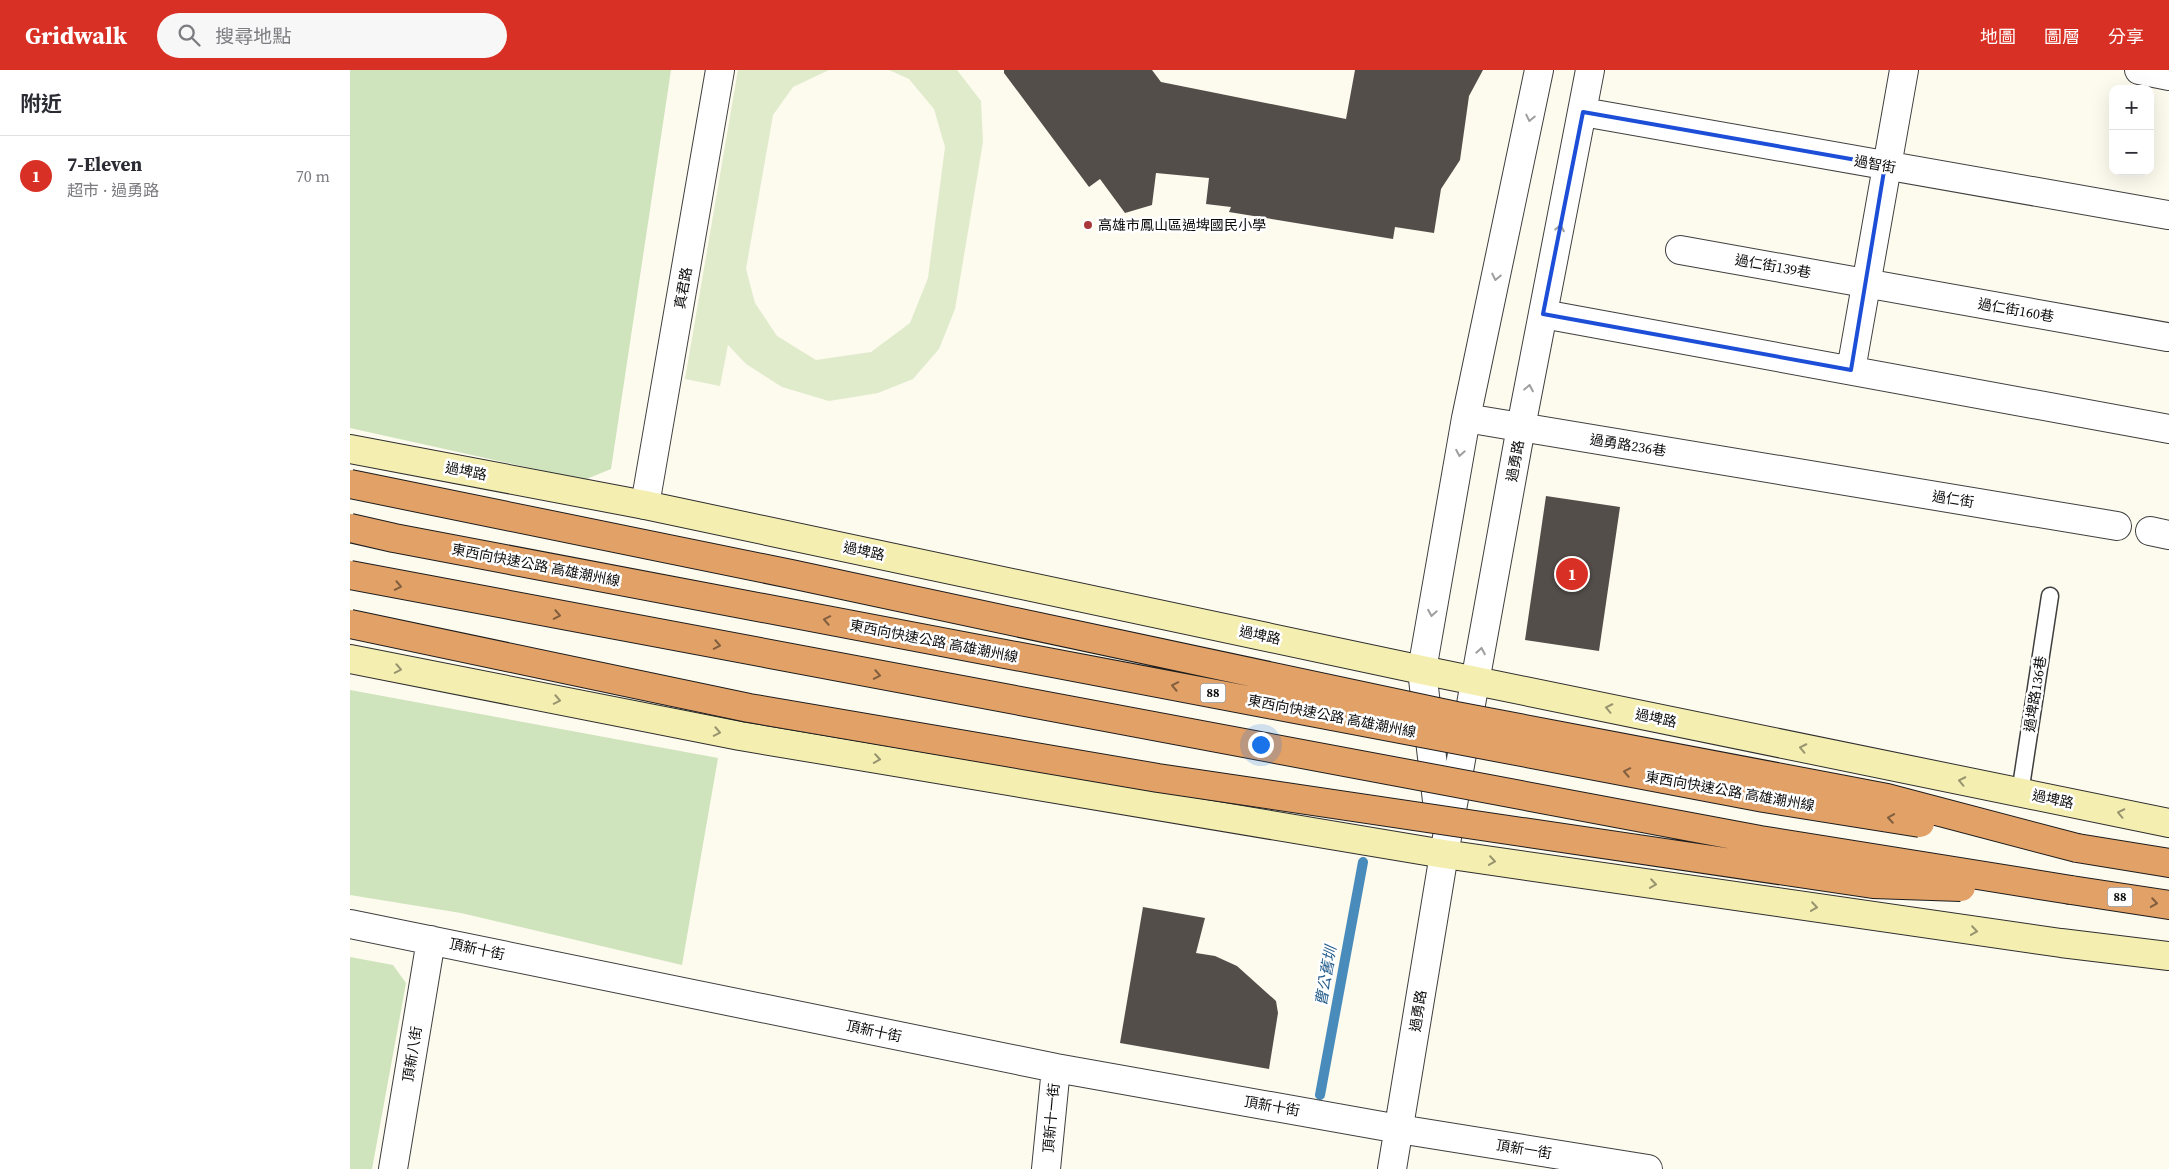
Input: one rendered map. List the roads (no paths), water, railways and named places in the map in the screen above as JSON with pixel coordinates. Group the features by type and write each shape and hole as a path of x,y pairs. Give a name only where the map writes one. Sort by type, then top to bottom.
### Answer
{"highway":[{"path":"350,484 792,574 1456,716 1887,798 2077,848"},
{"name":"東西向快速公路 高雄潮州線","path":"350,528 1764,798 2169,863"},
{"name":"88","path":"350,575 386,584 1760,840 2169,905"},
{"path":"350,624 749,708 1158,778 1873,884 2071,890"}],"main road":[{"name":"過埤路","path":"350,449 645,505 1422,670 2169,823"},
{"path":"350,659 740,736 1444,854 2052,942 2169,956"}],"street":[{"name":"真君路","path":"645,505 720,70"},
{"name":"過勇路","path":"1444,854 1422,670 1466,418 1539,70"},
{"name":"過勇路","path":"1392,1169 1475,680 1590,70"},
{"path":"1851,370 1885,165 1904,70"},
{"path":"2139,70 2169,76"},
{"name":"過智街","path":"1583,112 2168,215"},
{"name":"過仁街139巷","path":"1680,250 1866,283"},
{"name":"過仁街160巷","path":"1866,283 2167,337"},
{"path":"1543,314 2169,429"},
{"name":"過勇路236巷","path":"1466,418 1790,472"},
{"name":"過仁街","path":"1790,472 2117,526"},
{"name":"頂新十街","path":"350,924 1056,1068 1399,1129"},
{"name":"頂新八街","path":"392,1169 431,940"},
{"name":"頂新十一街","path":"1046,1169 1056,1068"},
{"name":"頂新一街","path":"1399,1129 1648,1169"}],"lane":[{"name":"過埤路136巷","path":"2020,793 2050,596"}],"waterway":[{"name":"曹公舊圳","path":"1320,1095 1363,862"}],"place":[{"name":"高雄市鳳山區過埤國民小學","path":"1088,225"},
{"name":"7-Eleven","path":"1572,574"}]}
